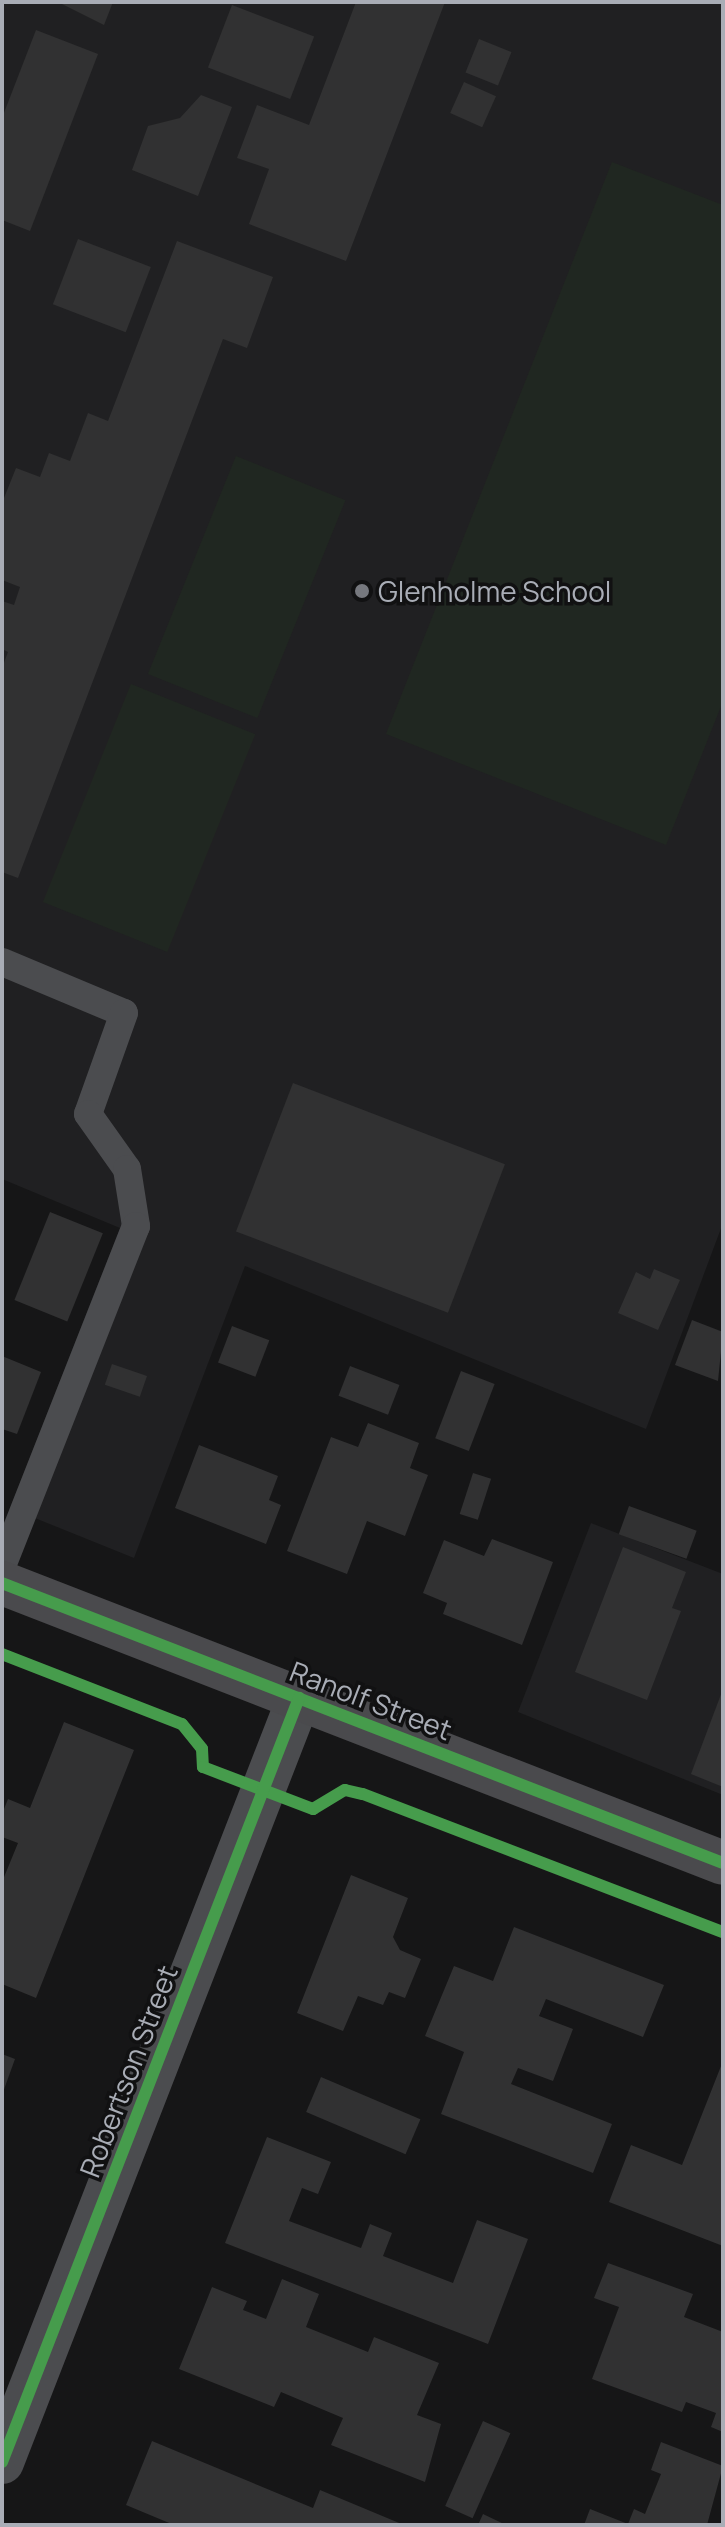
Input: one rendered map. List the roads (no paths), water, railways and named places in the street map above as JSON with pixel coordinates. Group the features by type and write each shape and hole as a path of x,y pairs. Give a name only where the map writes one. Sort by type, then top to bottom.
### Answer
{"street":[{"name":"Ranolf Street","path":"2,1583 723,1863"},
{"name":"Robertson Street","path":"2,2462 299,1698"}],"lane":[{"path":"2,962 124,1013 88,1114 127,1169 136,1226 2,1566"}],"place":[{"name":"Glenholme School","path":"362,591"}]}
